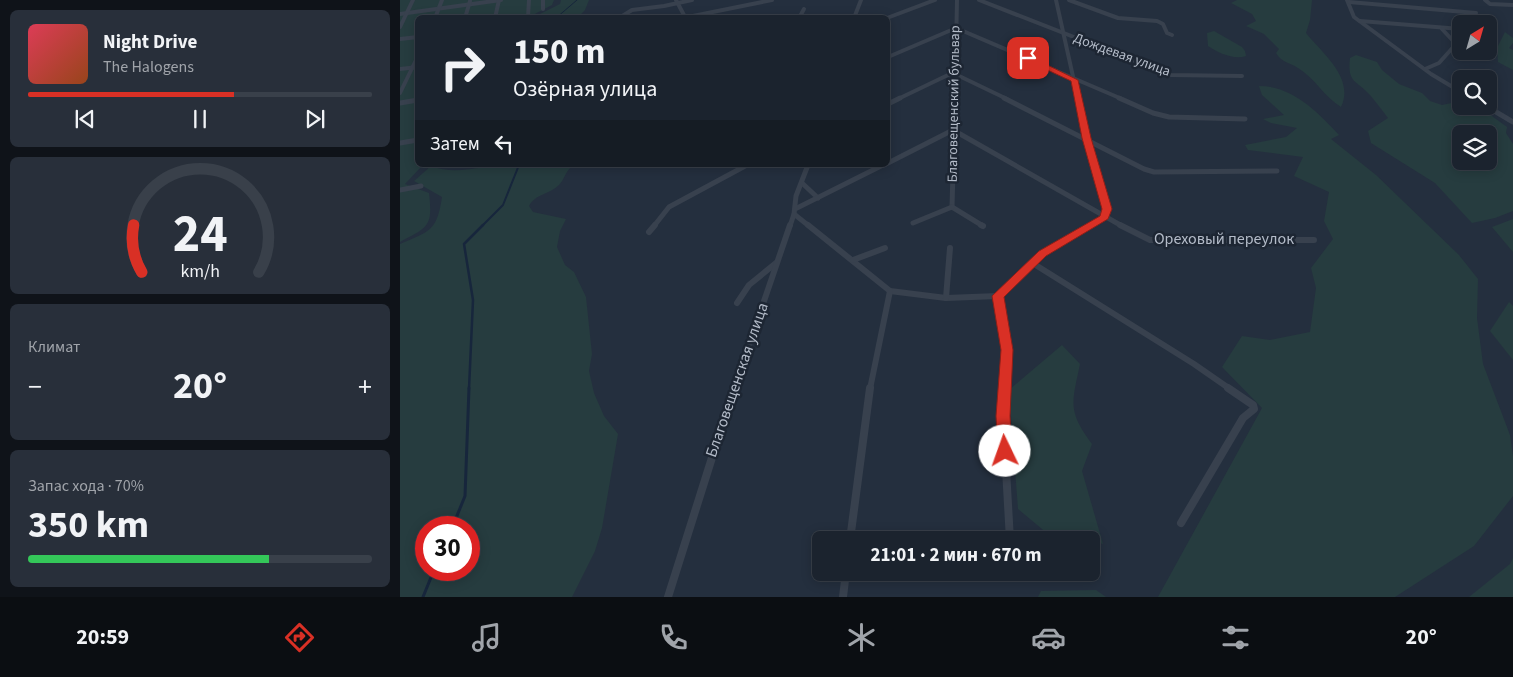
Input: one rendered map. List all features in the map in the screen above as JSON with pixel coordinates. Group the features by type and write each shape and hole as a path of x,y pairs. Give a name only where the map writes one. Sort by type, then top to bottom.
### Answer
{"street":[{"path":"400,27 413,0"},
{"path":"435,15 442,0"},
{"path":"400,14 470,2 500,0 496,15"},
{"path":"528,15 529,0"},
{"path":"543,0 543,9"},
{"path":"621,15 643,7 660,7 676,1 692,0"},
{"path":"694,15 772,0"},
{"path":"855,15 861,0"},
{"path":"890,17 934,0"},
{"name":"Благовещенский бульвар","path":"952,207 957,0"},
{"name":"Дождевая улица","path":"979,0 1171,75 1242,76"},
{"path":"879,167 794,212 890,291 946,298 998,296 1043,254 1104,217 1107,209 1086,138 1056,0"},
{"path":"1069,0 1118,18 1157,21 1163,24 1167,33 1172,35"},
{"path":"1485,0 1490,4 1513,5"},
{"path":"676,1 683,15"},
{"path":"1452,86 1424,69 1359,21 1352,14 1348,1 1476,13"},
{"path":"466,15 470,2"},
{"path":"801,15 804,9"},
{"path":"1359,21 1452,29"},
{"path":"890,56 956,28 1160,116 1169,118 1245,119"},
{"path":"1424,69 1440,64 1456,44 1442,29"},
{"path":"400,39 415,37"},
{"path":"400,94 415,62"},
{"path":"400,69 415,68"},
{"path":"890,103 948,75 955,74 1154,172 1277,172"},
{"path":"400,103 415,100"},
{"path":"1497,113 1513,122"},
{"path":"890,162 953,130"},
{"name":"Ореховый переулок","path":"953,130 1140,236 1159,241 1314,240"},
{"path":"400,143 415,140"},
{"path":"649,232 669,207 743,167"},
{"name":"Благовещенская улица","path":"668,597 717,438 794,212 796,196 807,167"},
{"path":"802,183 818,198"},
{"path":"400,190 421,186"},
{"path":"913,223 952,207 983,226"},
{"path":"853,260 885,248"},
{"path":"946,298 950,248"},
{"path":"737,303 743,290 754,278 776,263"},
{"path":"1034,264 1194,364 1253,405 1254,409 1243,418 1181,523"},
{"path":"851,531 868,397 890,291"},
{"path":"998,296 1007,350 1003,416 1009,531"},
{"path":"843,597 845,581"}],"green space":[{"path":"400,0 554,0 552,5 533,15 415,15 415,167 421,167 405,184 429,193 430,213 423,229 400,242"},
{"path":"561,0 589,0 585,10 580,15 538,15 560,4"},
{"path":"1237,0 1312,0 1310,20 1306,33 1328,58 1340,76 1344,86 1341,107 1304,72 1281,59 1276,53 1279,49 1264,34 1246,26 1256,21 1252,14 1231,3"},
{"path":"1214,31 1242,47 1246,56 1226,55 1208,46 1207,33"},
{"path":"1505,32 1513,38 1513,43 1509,48 1513,50 1513,70 1498,62 1498,46"},
{"path":"1356,55 1377,62 1382,70 1399,84 1422,93 1430,101 1442,105 1452,103 1452,115 1490,115 1507,127 1506,133 1513,144 1513,211 1495,218 1472,223 1435,183 1371,143 1368,131 1388,118 1370,95 1354,81 1349,66 1350,58"},
{"path":"1259,86 1282,90 1303,101 1313,109 1339,135 1331,139 1376,175 1459,255 1478,279 1477,318 1483,364 1510,435 1513,456 1513,496 1474,546 1395,597 1158,597 1262,408 1222,367 1242,336 1270,340 1310,332 1316,288 1311,268 1333,239 1324,221 1329,192 1294,176 1303,157 1248,150 1245,145 1286,137 1297,128 1271,123 1263,119 1284,115 1262,95"},
{"path":"430,167 451,170 484,167 572,167 559,185 539,196 529,206 533,212 566,219 560,231 557,247 565,265 574,272 586,297 592,354 589,371 594,393 604,416 618,434 602,528 595,551 572,597 400,597 400,244 419,236 430,228 438,217 440,208 442,197 414,181"},
{"path":"1513,219 1513,252 1492,227"},
{"path":"1509,302 1513,306 1513,360 1490,331"},
{"path":"1062,345 1080,364 1075,388 1074,406 1078,423 1092,444 1082,471 1099,531 1044,531 1018,509 1009,390"},
{"path":"1513,558 1513,597 1469,597 1510,564"},
{"path":"1096,590 1106,597 1038,597 1041,591"}],"waterway":[{"path":"560,15 577,0"},
{"path":"469,389 473,300 464,244 503,205 518,167"},
{"path":"457,516 465,496 469,388"},
{"path":"423,597 430,581"}],"route":[{"path":"1005,451 1003,416 1007,350 998,296 1043,254 1104,217 1107,209 1086,138 1074,80 1028,58"}]}
